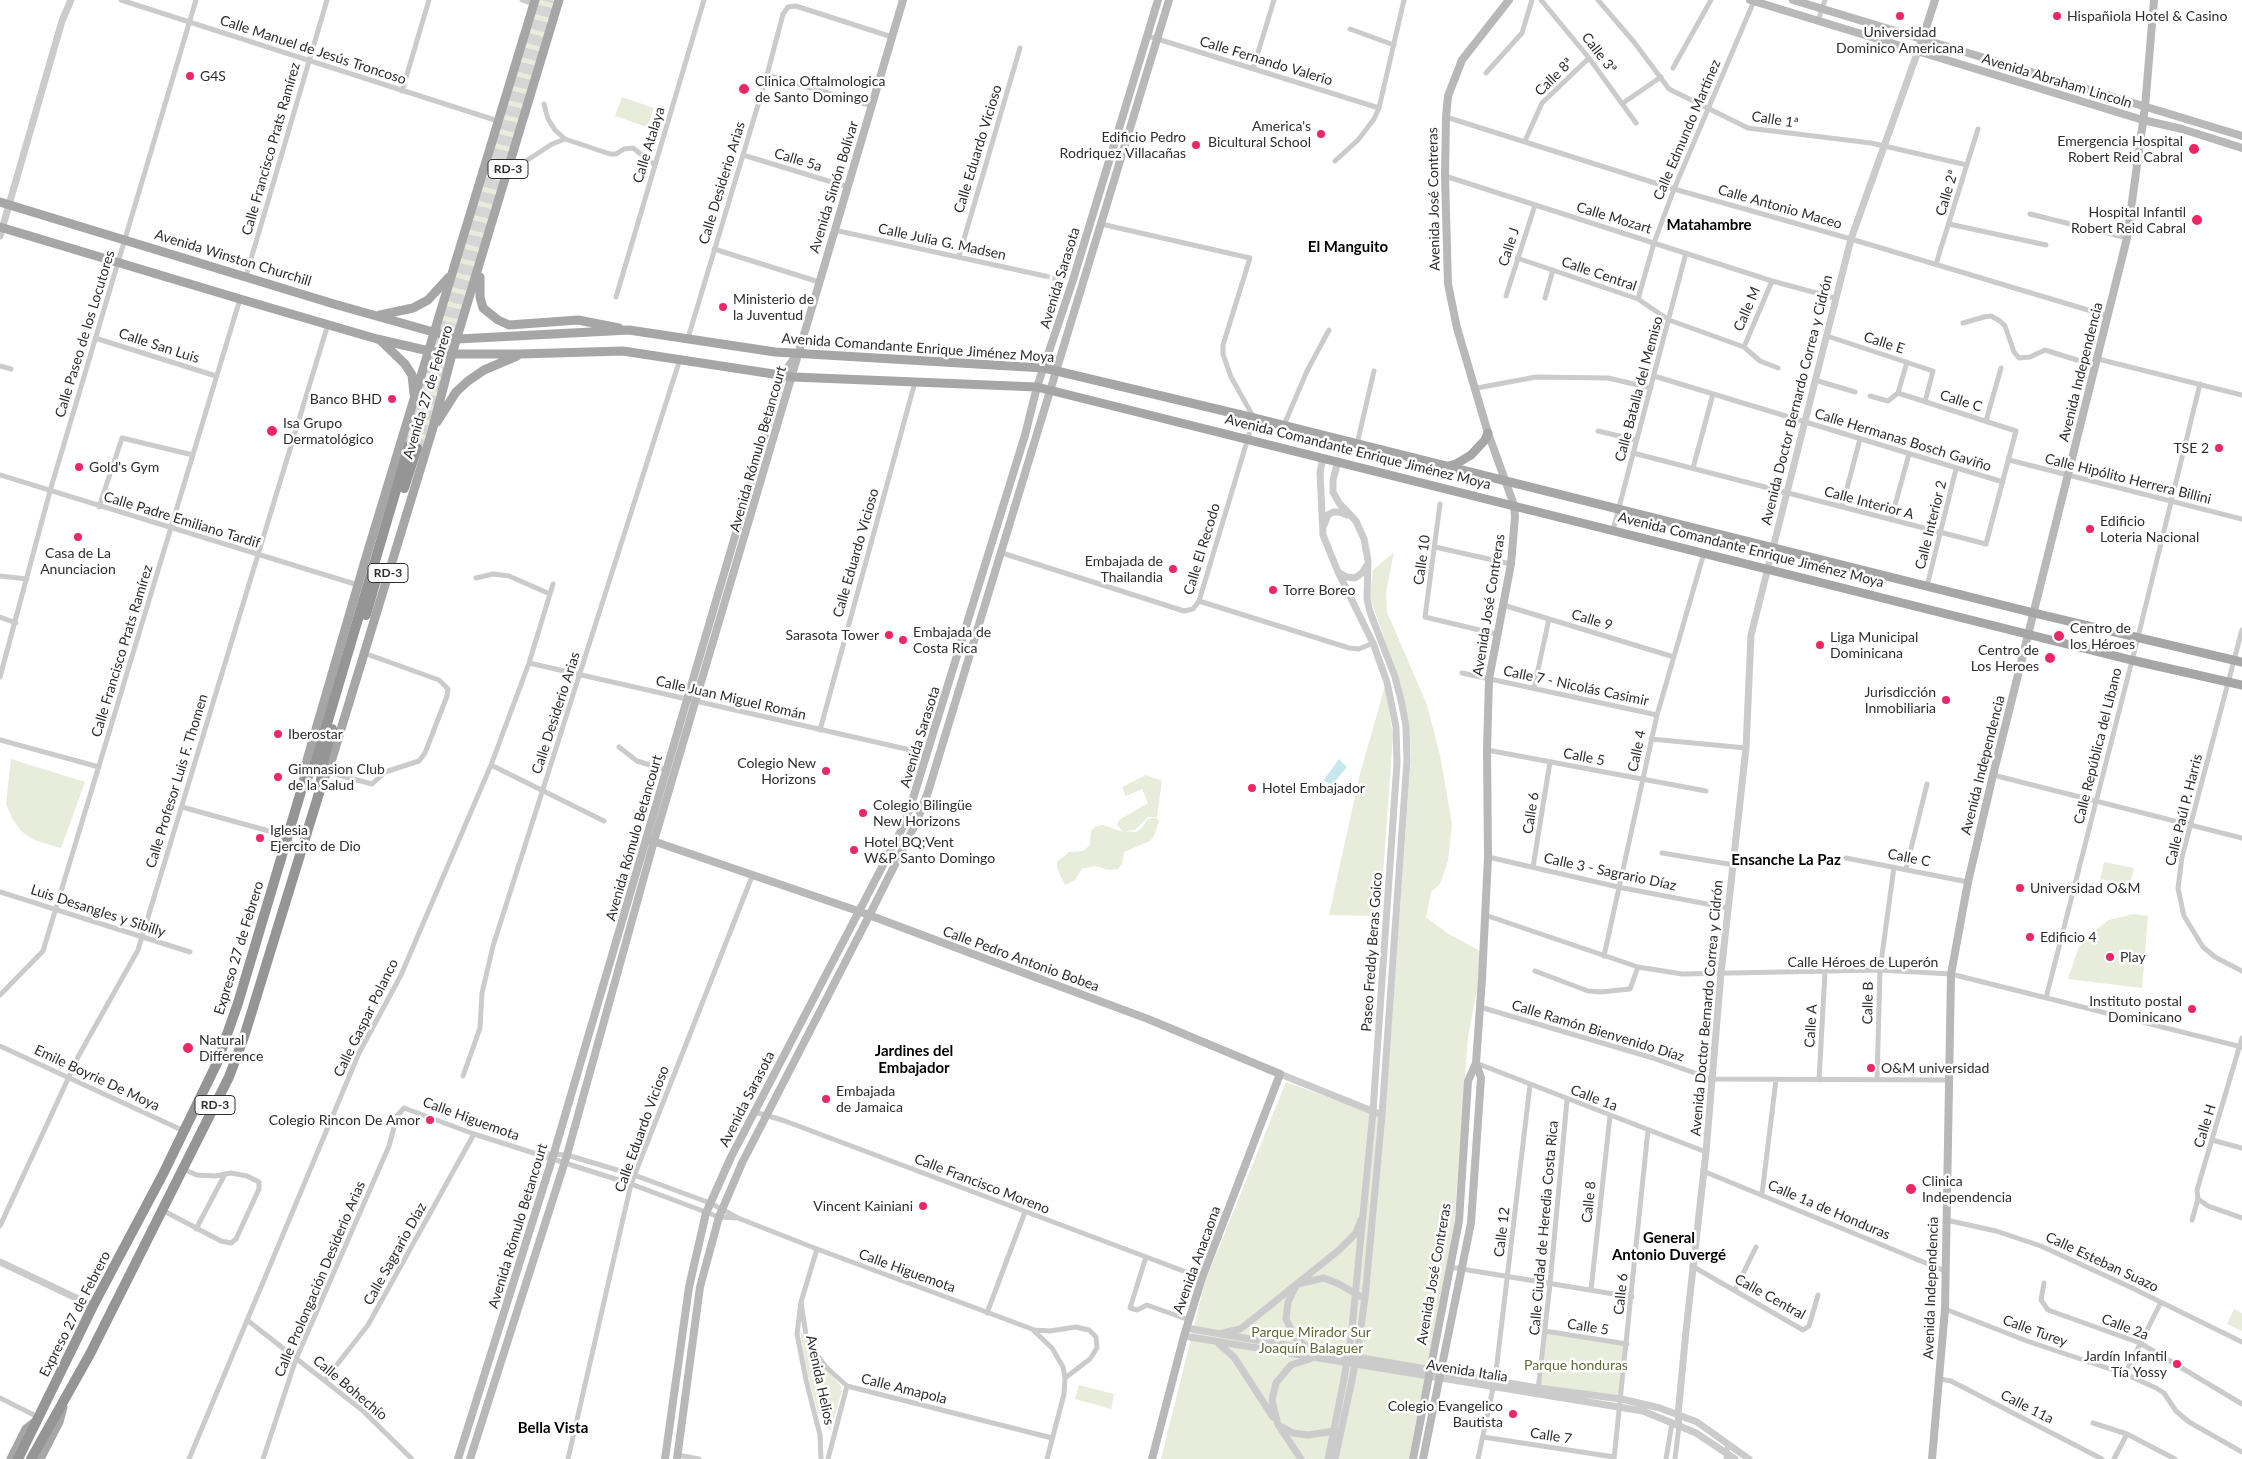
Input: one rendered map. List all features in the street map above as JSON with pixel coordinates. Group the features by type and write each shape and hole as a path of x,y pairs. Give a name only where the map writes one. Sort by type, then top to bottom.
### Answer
{"highway":[{"name":"Expreso 27 de Febrero","path":"18,1459 93,1306 217,1064 236,1009 302,788 316,761 413,447 324,762 320,790 244,1037 229,1077 65,1400 52,1419 31,1459"}],"main road":[{"name":"Avenida 27 de Febrero","path":"320,790 432,431 452,354 480,267 559,0"},
{"name":"Avenida Simón Bolívar","path":"797,354 903,0"},
{"name":"Avenida Sarasota","path":"666,1459 689,1287 706,1212 755,1112 906,821 1025,435 1068,282 1130,93 1158,0"},
{"name":"Avenida Sarasota","path":"678,1457 700,1287 721,1213 742,1163 917,821 928,792 1169,0"},
{"name":"Avenida José Contreras","path":"1412,1459 1459,1221 1468,1081 1476,1063 1488,857 1486,750 1489,678 1511,564 1514,505 1488,433 1477,388 1457,328 1448,284 1445,176 1446,117 1448,96 1462,60 1508,0"},
{"name":"Avenida Abraham Lincoln","path":"1794,0 2242,136"},
{"name":"Avenida Doctor Bernardo Correa y Cidrón","path":"1918,51 1935,0"},
{"name":"Avenida Independencia","path":"1932,1459 1945,1309 1945,1220 1951,974 1968,882 1993,775 2128,238 2145,107 2154,0"},
{"name":"Avenida Abraham Lincoln","path":"1752,1 2143,120 2182,129 2242,148"},
{"name":"Avenida 27 de Febrero","path":"302,788 307,760 534,2"},
{"path":"1130,93 1140,96"},
{"name":"Avenida Winston Churchill","path":"4,203 458,339"},
{"path":"1,230 118,262 378,339 429,351 452,354"},
{"path":"480,267 480,297 483,308 498,320 509,324 578,320 630,330"},
{"path":"376,316 413,308 428,300 452,273"},
{"name":"Avenida Comandante Enrique Jiménez Moya","path":"458,339 630,330 775,352 1044,368 1284,425 2034,613 2238,661"},
{"path":"378,339 406,364 412,376 414,398"},
{"name":"Avenida Comandante Enrique Jiménez Moya","path":"452,354 623,351 793,378 1038,387 2131,660 2242,685"},
{"path":"432,431 456,392 468,381 484,370 520,354"},
{"name":"Avenida Rómulo Betancourt","path":"470,1459 567,1155 650,840 666,770 692,699 782,376 797,354"},
{"name":"Avenida Rómulo Betancourt","path":"458,1459 793,378 797,354"},
{"path":"1447,466 1456,464 1471,455 1485,440 1488,433"},
{"name":"Calle Pedro Antonio Bobea","path":"650,840 858,911 1148,1019 1280,1074"},
{"name":"Avenida José Contreras","path":"1423,1459 1471,1223 1481,1078 1476,1063"},
{"name":"Avenida Anacaona","path":"1152,1459 1187,1324 1202,1278 1280,1074"},
{"name":"RD-3","path":"40,1459 59,1422 65,1400"},
{"name":"RD-3","path":"11,1459 26,1429 37,1419"}],"street":[{"path":"1,230 4,203 70,0"},
{"name":"Calle Manuel de Jesús Troncoso","path":"121,0 498,120"},
{"name":"Calle Paseo de los Locutores","path":"0,676 16,623 50,491 196,0"},
{"name":"Calle Francisco Prats Ramírez","path":"246,276 327,0"},
{"path":"402,91 429,0"},
{"path":"522,0 534,2"},
{"name":"Calle Atalaya","path":"616,297 704,0"},
{"path":"1254,69 1274,0"},
{"path":"1335,161 1362,134 1379,108 1404,0"},
{"path":"1486,73 1520,37 1532,0"},
{"name":"Calle 3ª","path":"1541,0 1590,58 1636,123"},
{"name":"Calle 1ª","path":"1598,0 1634,42 1669,89 1753,130 1884,146 1967,165"},
{"path":"1673,68 1711,0"},
{"path":"1818,21 1826,0"},
{"name":"Calle Edmundo Martínez","path":"1638,299 1654,243 1674,189 1752,1"},
{"name":"Calle Desiderio Arias","path":"688,338 783,14 788,7 796,6 892,36"},
{"path":"1350,29 1394,45"},
{"name":"Calle Fernando Valerio","path":"1148,36 1379,108"},
{"name":"Calle Eduardo Vicioso","path":"959,256 1020,48"},
{"name":"Avenida Doctor Bernardo Correa y Cidrón","path":"1678,1415 1692,1266 1706,1152 1721,973 1746,748 1751,635 1851,239 1918,51"},
{"name":"Calle 8ª","path":"1525,141 1542,103 1590,58"},
{"path":"766,75 872,106"},
{"path":"1623,103 1660,77"},
{"path":"544,104 548,119 555,130 565,138 610,154 616,154 624,149 633,148 655,164"},
{"name":"Calle Antonio Maceo","path":"1446,117 1674,189 1851,239 2109,316"},
{"name":"Calle 2ª","path":"1936,264 1978,128"},
{"path":"523,163 565,138"},
{"name":"Calle 5a","path":"742,155 848,187"},
{"name":"Calle Mozart","path":"1445,176 1772,281 1835,298"},
{"name":"Calle J","path":"1506,296 1535,205"},
{"path":"2030,214 2128,238"},
{"path":"1101,224 1250,258 1223,345 1223,354 1232,377 1254,418"},
{"path":"1949,224 2046,245"},
{"name":"Calle Julia G. Madsen","path":"834,230 1045,276"},
{"path":"714,249 819,282"},
{"name":"Calle Batalla del Memiso","path":"1613,530 1686,253"},
{"name":"Calle Central","path":"1517,258 1638,299 1669,320 1744,347 1760,361 1778,368"},
{"path":"1545,298 1553,270"},
{"name":"Calle M","path":"1744,347 1772,281"},
{"name":"Calle Francisco Prats Ramírez","path":"0,995 43,951 240,299"},
{"path":"1963,323 1991,316 2000,321 2005,326 2014,352 2019,358 2030,357 2045,350 2242,395"},
{"name":"Calle Profesor Luis F. Thomen","path":"0,1226 69,1078 134,958 142,937 328,323"},
{"path":"1284,425 1307,371 1329,330"},
{"name":"Calle E","path":"1827,336 1934,372 1925,402"},
{"name":"Calle San Luis","path":"95,338 216,376"},
{"name":"Calle Desiderio Arias","path":"463,1076 480,1028 482,993 493,946 542,790 581,675 680,359"},
{"path":"1870,396 1888,401 1898,393 1907,362"},
{"path":"0,366 11,369"},
{"path":"1986,421 2001,368"},
{"path":"1357,444 1374,371"},
{"name":"Calle Hermanas Bosch Gaviño","path":"1654,376 2003,482"},
{"path":"1477,388 1536,377 1608,378 1650,388"},
{"path":"1815,380 1855,392"},
{"name":"Calle Eduardo Vicioso","path":"820,730 915,382"},
{"name":"Calle República del Líbano","path":"2046,998 2200,384"},
{"name":"Calle C","path":"1898,393 2016,431"},
{"path":"1693,468 1713,394"},
{"name":"Calle El Recodo","path":"1002,552 1184,610 1193,609 1199,601 1254,418"},
{"path":"1598,431 1636,440"},
{"name":"Calle Interior A","path":"1633,453 1986,544 2016,431"},
{"path":"99,507 122,438 193,455"},
{"path":"1842,507 1860,439"},
{"path":"1891,520 1909,454"},
{"name":"Paseo Freddy Beras Goico","path":"1323,458 1320,472 1323,535 1338,572 1373,643 1387,682 1396,727 1397,763 1385,946 1355,1340"},
{"name":"Calle Hipólito Herrera Billini","path":"2009,460 2242,519"},
{"name":"Paseo Freddy Beras Goico","path":"1328,1459 1337,1430 1365,1298 1382,1115 1407,760 1406,728 1395,677 1370,612 1367,599 1368,560 1364,538 1356,521 1339,503 1333,492 1333,480 1338,461"},
{"name":"Calle Interior 2","path":"1927,586 1956,469"},
{"name":"Calle Padre Emiliano Tardif","path":"0,475 359,586"},
{"name":"Calle 10","path":"1440,504 1426,619 1496,634"},
{"path":"1323,535 1326,518 1333,512 1343,513 1356,521"},
{"path":"1435,547 1511,564"},
{"name":"Calle 4","path":"1604,956 1657,715 1704,553"},
{"path":"1338,572 1350,578 1358,577 1364,570 1368,560"},
{"path":"476,578 493,574 509,576 550,594"},
{"path":"0,576 27,580"},
{"name":"Calle Gaspar Polanco","path":"189,1459 359,1053 401,975 492,765 529,663 553,584"},
{"path":"1199,601 1349,648 1360,649 1373,643"},
{"name":"Calle 9","path":"1503,605 1674,657"},
{"path":"0,617 16,623"},
{"path":"1534,688 1549,619"},
{"name":"Calle Paúl P. Harris","path":"2242,630 2238,661 2230,682 2190,825 2179,875 2180,900 2184,916 2203,947 2215,957 2242,972"},
{"path":"327,772 372,784 385,772 419,761 425,753 446,696 448,689 439,680 364,653"},
{"name":"Calle Juan Miguel Román","path":"529,663 928,754"},
{"name":"Calle 7 - Nicolás Casimir","path":"1462,673 1657,715"},
{"path":"1652,739 1746,748"},
{"path":"0,740 99,767"},
{"path":"619,747 637,761 666,770"},
{"name":"Calle 5","path":"1486,750 1706,791"},
{"name":"Calle 6","path":"1533,867 1550,762"},
{"path":"492,765 604,821"},
{"path":"1993,775 2242,838"},
{"path":"1906,869 1927,784"},
{"path":"182,807 287,836"},
{"path":"1662,854 1734,865"},
{"name":"Calle 3 - Sagrario Díaz","path":"1488,857 1618,887 1728,908"},
{"name":"Calle C","path":"1846,858 1968,882"},
{"name":"Calle B","path":"1878,1080 1880,970 1894,867"},
{"name":"Calle Eduardo Vicioso","path":"568,1459 631,1184 753,874"},
{"name":"Luis Desangles y Sibilly","path":"0,892 190,952"},
{"name":"Calle Héroes de Luperón","path":"1485,915 1638,967 1682,974 1880,970 1951,974 2241,1047"},
{"path":"1385,946 1393,947"},
{"path":"1536,971 1588,991 1601,992 1630,989 1638,967"},
{"name":"Calle A","path":"1820,1080 1825,972"},
{"name":"Calle Ramón Bienvenido Díaz","path":"1480,1007 1653,1058 1711,1079 1949,1080"},
{"name":"Calle H","path":"2192,1220 2198,1199 2197,1190 2241,1047 2242,1038"},
{"name":"Emile Boyrie De Moya","path":"0,1046 184,1131"},
{"name":"Calle 1a","path":"1476,1063 1567,1100 1706,1152"},
{"name":"Calle Pedro Antonio Bobea","path":"1280,1074 1382,1115"},
{"path":"1762,1194 1776,1080"},
{"name":"Calle 12","path":"1478,1459 1494,1384 1530,1085"},
{"name":"Calle Ciudad de Heredia Costa Rica","path":"1538,1391 1567,1100"},
{"name":"Calle Higuemota","path":"401,1110 408,1108 474,1134 553,1157 564,1163 631,1184 706,1212 721,1213 738,1218 1032,1329 1043,1337 1058,1357 1065,1378"},
{"name":"Calle Prolongación Desiderio Arias","path":"263,1459 296,1359 389,1146 396,1116 401,1110"},
{"name":"Calle Francisco Moreno","path":"755,1112 1202,1278"},
{"name":"Calle 8","path":"1591,1290 1610,1116"},
{"name":"Calle 6","path":"1614,1458 1648,1130"},
{"name":"Calle Sagrario Díaz","path":"325,1380 368,1326 474,1134"},
{"path":"2212,1140 2242,1148"},
{"name":"Calle Higuemota","path":"553,1157 567,1155 634,1175 710,1203 721,1213"},
{"path":"162,1210 196,1229 227,1243 236,1239 259,1189 259,1182 247,1176 225,1174 197,1175 183,1169"},
{"name":"Calle 1a de Honduras","path":"1703,1171 1945,1271"},
{"path":"196,1229 225,1174"},
{"path":"2198,1199 2208,1206 2242,1218"},
{"path":"1215,1333 1240,1329 1339,1250 1356,1233 1365,1208"},
{"path":"987,1313 1025,1212"},
{"name":"Calle Esteban Suazo","path":"1945,1220 1996,1231 2034,1243 2242,1342"},
{"path":"1735,1290 1756,1247"},
{"name":"Avenida Helios","path":"817,1249 801,1302 798,1318 798,1347 820,1435 821,1459"},
{"path":"1146,1257 1130,1308 1136,1310 1147,1305 1187,1324"},
{"path":"0,1262 93,1306"},
{"name":"Calle Central","path":"1692,1266 1802,1330 1808,1326 1818,1295"},
{"path":"1450,1267 1632,1297"},
{"path":"1297,1284 1324,1278 1365,1298"},
{"name":"Calle 2a","path":"2044,1283 2041,1300 2048,1310 2140,1343 2242,1404"},
{"path":"1297,1284 1288,1302 1286,1319 1295,1338 1311,1349"},
{"name":"Calle Amapola","path":"801,1302 806,1335 814,1350 825,1366 848,1386 1052,1438"},
{"path":"2125,1374 2161,1302"},
{"name":"Calle Turey","path":"1945,1309 2027,1341 2125,1374 2156,1388 2164,1393 2176,1410 2189,1422 2242,1452"},
{"name":"Calle Bohechío","path":"246,1320 362,1410 412,1459"},
{"name":"Avenida Italia","path":"1187,1324 1215,1333 1311,1349 1440,1375 1660,1408 1697,1422 1749,1459"},
{"path":"1032,1329 1050,1331 1076,1327 1089,1330 1096,1337 1097,1348 1090,1359 1065,1378 1064,1394 1047,1459"},
{"name":"Calle 5","path":"1545,1331 1627,1344"},
{"name":"Avenida Italia","path":"1184,1336 1313,1358 1429,1373"},
{"path":"1214,1342 1224,1347 1234,1357 1301,1459"},
{"path":"1313,1358 1291,1365 1276,1383 1272,1400 1278,1425 1293,1433 1308,1435 1337,1430"},
{"name":"Calle 11a","path":"1940,1379 1951,1381 2102,1459"},
{"name":"Avenida Helios","path":"828,1459 848,1386"},
{"path":"0,1398 37,1419"},
{"name":"Avenida Italia","path":"1620,1403 1696,1433 1726,1456 1735,1459"},
{"path":"1666,1459 1678,1415"},
{"path":"2093,1423 2127,1434 2175,1459"},
{"path":"1674,1459 1675,1424"},
{"name":"Paseo Freddy Beras Goico","path":"1335,1459 1337,1430"},
{"path":"2114,1459 2127,1434"},
{"name":"Calle 7","path":"1484,1437 1614,1458"},
{"path":"1726,1456 1728,1444"},
{"path":"678,1457 699,1459"}],"green space":[{"path":"537,0 557,0 423,447 404,443"},
{"path":"622,97 654,108 647,127 615,116"},
{"name":"Parque Mirador Sur Joaquín Balaguer","path":"1394,552 1386,592 1387,612 1427,705 1440,755 1452,824 1448,861 1440,884 1431,892 1426,917 1447,933 1480,951 1479,979 1468,1037 1454,1226 1409,1459 1161,1459 1205,1282 1286,1082 1385,1118 1411,756 1408,720 1398,678 1370,597 1373,570"},
{"path":"1385,686 1393,736 1380,916 1329,915 1360,774"},
{"path":"11,759 85,782 61,848 34,840 21,831 12,818 6,804"},
{"path":"1146,775 1162,781 1157,817 1155,817 1159,821 1154,836 1150,841 1124,852 1122,864 1118,869 1109,870 1095,866 1082,869 1075,880 1065,885 1057,868 1057,862 1069,852 1083,851 1090,845 1091,831 1095,827 1103,825 1123,832 1117,825 1119,820 1148,803 1142,789 1126,796 1122,787","holes":["1148,817 1155,817 1147,820 1142,828 1136,832 1125,831 1135,830"]},
{"path":"2104,862 2134,868 2130,885 2100,879"},
{"name":"Play","path":"2133,914 2148,916 2142,988 2068,979 2078,949 2090,934 2109,920"},
{"path":"2234,1309 2242,1313 2242,1331 2227,1324"},
{"path":"800,1330 817,1358 840,1385 842,1391 830,1431 817,1410 805,1366"},
{"name":"Parque honduras","path":"1545,1331 1627,1344 1621,1399 1538,1388"},
{"path":"1079,1385 1114,1394 1111,1409 1075,1399"}],"water":[{"path":"1339,759 1347,767 1331,786 1324,780"}],"tunnel":[{"path":"409,446 543,0"},
{"path":"417,448 551,0"},
{"path":"1045,276 1064,281"}],"place":[{"name":"Universidad Dominico Americana","path":"1900,16"},
{"name":"Hispañiola Hotel & Casino","path":"2057,16"},
{"name":"G4S","path":"190,76"},
{"name":"Clinica Oftalmologica de Santo Domingo","path":"744,89"},
{"name":"America's Bicultural School","path":"1321,134"},
{"name":"Edificio Pedro Rodriquez Villacañas","path":"1196,145"},
{"name":"Emergencia Hospital Robert Reid Cabral","path":"2194,149"},
{"name":"Hospital Infantil Robert Reid Cabral","path":"2197,220"},
{"name":"Ministerio de la Juventud","path":"723,307"},
{"name":"Banco BHD","path":"392,399"},
{"name":"Isa Grupo Dermatológico","path":"272,431"},
{"name":"TSE 2","path":"2219,448"},
{"name":"Gold's Gym","path":"79,467"},
{"name":"Edificio Loteria Nacional","path":"2090,529"},
{"name":"Casa de La Anunciacion","path":"78,537"},
{"name":"Embajada de Thailandia","path":"1173,569"},
{"name":"Torre Boreo","path":"1273,590"},
{"name":"Sarasota Tower","path":"889,635"},
{"name":"Centro de los Héroes","path":"2059,636"},
{"name":"Embajada de Costa Rica","path":"903,640"},
{"name":"Liga Municipal Dominicana","path":"1820,645"},
{"name":"Centro de Los Heroes","path":"2050,658"},
{"name":"Jurisdicción Inmobiliaria","path":"1946,700"},
{"name":"Iberostar","path":"278,734"},
{"name":"Colegio New Horizons","path":"826,771"},
{"name":"Gimnasion Club de la Salud","path":"278,777"},
{"name":"Hotel Embajador","path":"1252,788"},
{"name":"Colegio Bilingüe New Horizons","path":"863,813"},
{"name":"Iglesia Ejercito de Dio","path":"260,838"},
{"name":"Hotel BQ;Vent W&P Santo Domingo","path":"854,850"},
{"name":"Universidad O&M","path":"2020,888"},
{"name":"Edificio 4","path":"2030,937"},
{"name":"Play","path":"2110,957"},
{"name":"Instituto postal Dominicano","path":"2192,1009"},
{"name":"Natural Difference","path":"188,1048"},
{"name":"O&M universidad","path":"1871,1068"},
{"name":"Embajada de Jamaica","path":"826,1099"},
{"name":"Colegio Rincon De Amor","path":"430,1120"},
{"name":"Clinica Independencia","path":"1911,1189"},
{"name":"Vincent Kainiani","path":"923,1206"},
{"name":"Jardín Infantil Tía Yossy","path":"2177,1364"},
{"name":"Colegio Evangelico Bautista","path":"1513,1414"}],"district":[{"name":"Matahambre","path":"1709,225"},
{"name":"El Manguito","path":"1348,247"},
{"name":"Ensanche La Paz","path":"1786,860"},
{"name":"Jardines del Embajador","path":"914,1060"},
{"name":"General Antonio Duvergé","path":"1669,1246"},
{"name":"Bella Vista","path":"553,1428"}]}
